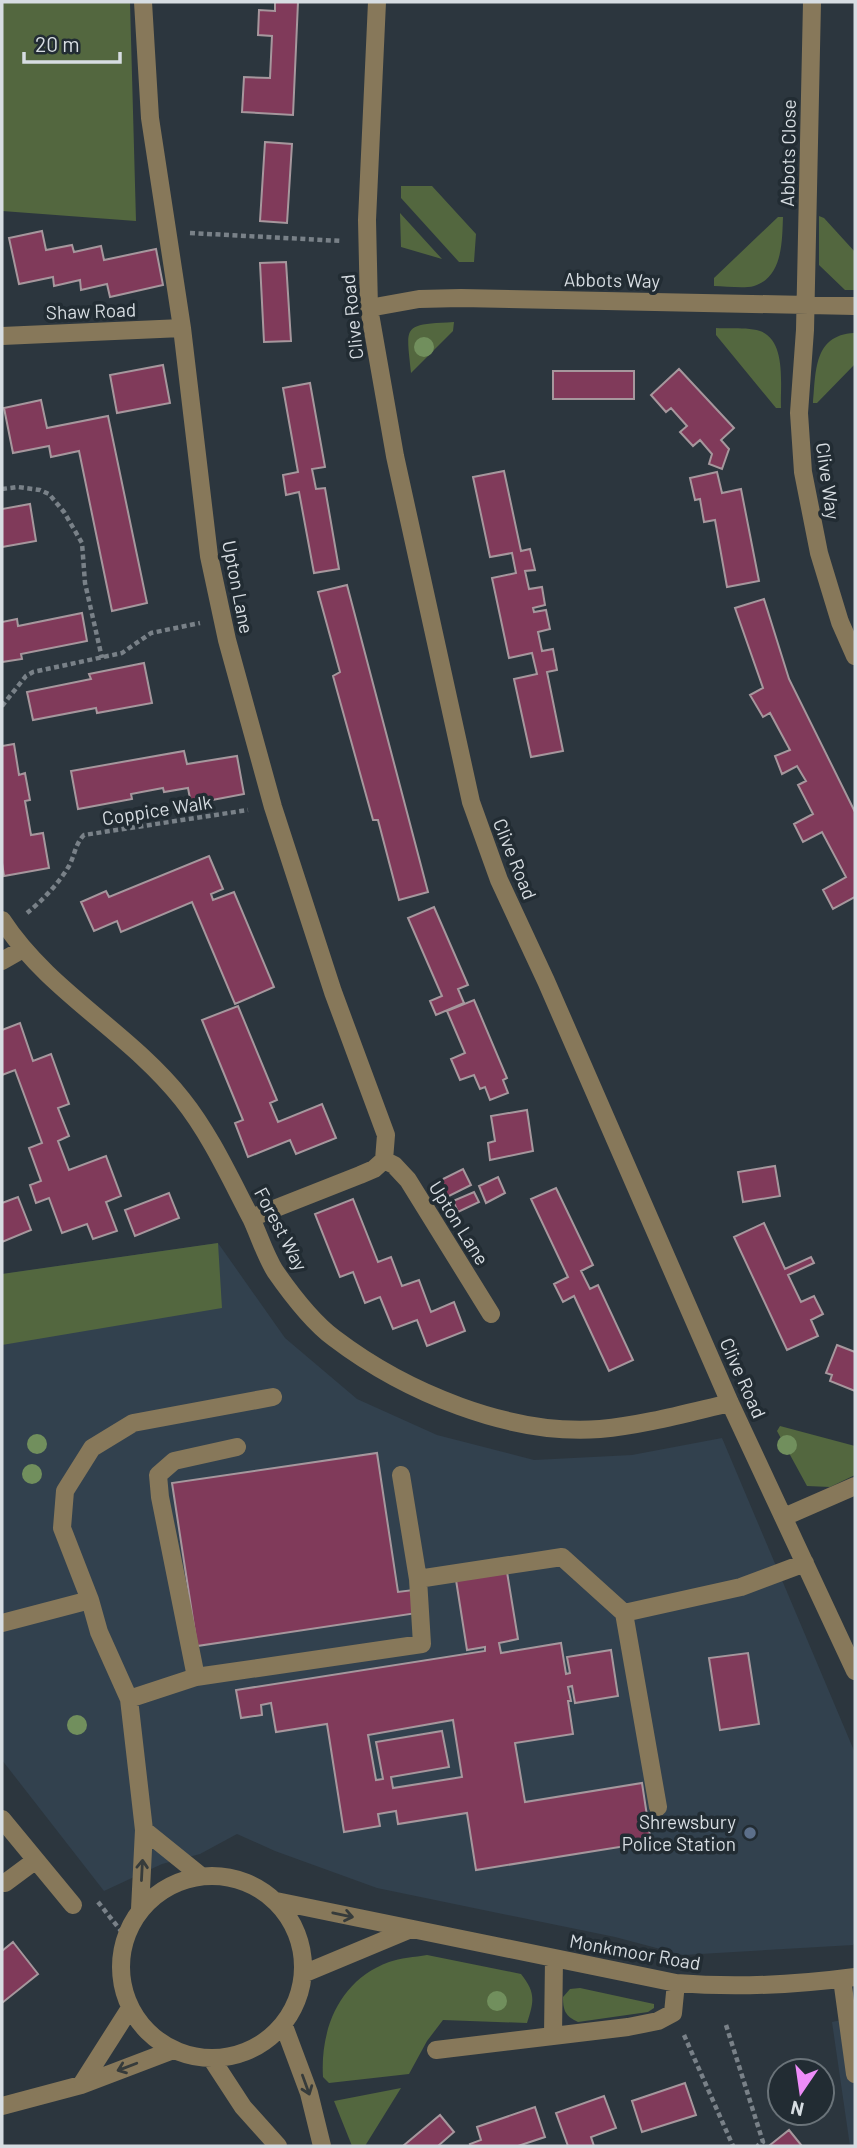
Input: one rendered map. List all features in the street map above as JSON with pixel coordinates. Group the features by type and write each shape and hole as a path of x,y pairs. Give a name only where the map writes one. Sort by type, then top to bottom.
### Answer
{"street":[{"name":"Upton Lane","path":"143,2 150,118 182,328 209,556 222,618 273,807 333,992 386,1136 384,1160 394,1165 408,1180 491,1314"},
{"name":"Clive Road","path":"377,2 367,243 369,308 395,456 471,802 499,880 546,981 730,1403 855,1671"},
{"name":"Abbots Close","path":"805,306 813,2"},
{"name":"Abbots Way","path":"369,308 419,299 461,298 855,306"},
{"name":"Clive Way","path":"805,306 799,413 803,472 819,552 840,622 855,656"},
{"name":"Shaw Road","path":"2,335 182,328"},
{"name":"Forest Way","path":"4,924 47,975 132,1046 181,1098 200,1124 251,1218 274,1269 306,1311 333,1337 376,1365 452,1402 487,1416 546,1428 586,1429 647,1422 730,1403"},
{"path":"2,961 23,949"},
{"path":"251,1218 360,1175 384,1160"},
{"path":"140,1909 144,1830 129,1699 99,1632 90,1600 62,1528 65,1491 92,1448 133,1423 273,1397"},
{"path":"196,1676 160,1497 158,1475 174,1461 237,1447"},
{"path":"129,1699 196,1676 422,1644 418,1579 401,1475"},
{"path":"784,1517 855,1486"},
{"path":"418,1579 562,1557 624,1612 657,1807"},
{"path":"624,1612 741,1587 805,1563"},
{"path":"2,1623 90,1600"},
{"path":"2,1818 73,1905"},
{"path":"144,1830 201,1876"},
{"path":"5,1883 36,1860"},
{"path":"201,1876 233,1877 249,1883 276,1901 294,1925 303,1956 303,1974 295,2007 284,2026 264,2043 243,2053 211,2058 173,2050 144,2028 130,2008 121,1979 125,1936 140,1909 171,1884 201,1876"},
{"name":"Monkmoor Road","path":"276,1901 676,1983 718,1987 799,1985 849,1978"},
{"path":"303,1974 411,1929"},
{"path":"553,2036 554,1959"},
{"path":"849,1978 855,2074"},
{"path":"436,2050 659,2021 673,2013 676,1983"},
{"path":"81,2085 130,2008"},
{"path":"284,2026 309,2093 322,2146"},
{"path":"2,2106 81,2085 173,2050"},
{"path":"211,2058 243,2107 278,2146"}],"path":[{"path":"167,231 367,243"},
{"path":"2,489 18,487 40,490 49,494 64,512 82,543 85,583 102,658"},
{"path":"2,706 26,676 33,672 122,653 151,633 222,618"},
{"name":"Coppice Walk","path":"4,924 30,911 61,877 70,864 77,842 84,835 273,807"},
{"path":"105,1911 125,1936"},
{"path":"726,2025 763,2142 757,2146"},
{"path":"683,2033 733,2146"}],"shaded area":[{"path":"218,1243 285,1338 357,1399 437,1435 534,1460 632,1455 722,1438 855,1753 853,1945 683,1955 615,1937 377,1888 275,1851 237,1834 200,1854 162,1864 104,1891 2,1760 2,1274"},
{"path":"855,2017 855,2146 850,2146 832,2022"}],"green space":[{"path":"2,2 130,2 136,221 2,211"},
{"path":"401,186 432,186 476,234 474,262 459,262 401,198"},
{"path":"400,213 442,259 401,247"},
{"path":"819,216 824,218 855,252 855,290 845,290 819,265"},
{"path":"778,217 783,217 781,247 771,275 754,286 714,286 714,278"},
{"path":"454,322 453,331 411,373 408,345 411,330 425,324"},
{"path":"716,328 755,330 769,336 775,344 780,365 781,408 776,408 716,335"},
{"path":"854,333 855,364 817,403 813,403 816,368 824,348 841,335"},
{"path":"218,1243 222,1308 2,1345 2,1274"},
{"path":"780,1426 855,1446 855,1475 830,1487 807,1486 777,1431"},
{"path":"427,1955 521,1974 532,1997 527,2023 443,2020 427,2041 409,2074 329,2083 323,2077 325,2041 336,2008 346,1993 372,1970 389,1962"},
{"path":"580,1988 654,2004 654,2008 648,2012 578,2022 566,2012 563,1997 570,1989"},
{"path":"401,2088 365,2146 352,2146 334,2101"}],"building":[{"path":"275,2 298,2 293,115 242,112 244,77 270,78 272,36 258,35 259,10 275,11"},
{"path":"265,142 292,144 287,223 260,221"},
{"path":"42,231 46,250 72,245 74,252 101,246 104,260 156,249 163,285 110,297 107,284 81,290 80,280 54,286 53,277 19,284 9,238"},
{"path":"286,262 291,341 264,342 260,263"},
{"path":"163,365 170,403 117,413 110,375"},
{"path":"679,369 734,428 721,440 729,449 722,469 709,464 712,454 700,440 693,446 680,432 687,426 671,408 666,412 651,395"},
{"path":"553,371 634,371 634,399 553,399"},
{"path":"310,383 325,467 312,469 316,489 325,488 339,569 314,573 299,492 286,495 283,475 298,472 283,388"},
{"path":"41,400 47,428 108,416 147,603 112,611 79,451 51,457 49,446 13,453 4,408"},
{"path":"504,471 521,551 530,549 535,570 525,571 529,589 542,587 545,605 533,608 534,612 546,610 550,629 538,632 542,651 553,649 557,670 547,672 563,751 531,757 514,679 537,674 532,653 509,658 492,578 516,573 512,553 490,557 473,477"},
{"path":"717,472 722,493 741,489 759,581 727,587 715,520 704,522 700,499 695,500 690,478"},
{"path":"30,504 36,541 2,547 2,509"},
{"path":"347,585 428,892 399,900 378,820 373,820 333,676 340,672 318,592"},
{"path":"764,599 789,679 855,812 855,897 833,909 823,890 846,877 822,832 803,842 794,824 813,814 798,785 806,781 797,766 782,774 775,756 790,750 770,713 763,717 750,695 763,688 735,608"},
{"path":"82,613 87,641 21,654 22,659 2,662 2,622 17,619 18,626"},
{"path":"144,663 152,703 97,713 96,708 33,720 27,692 91,679 89,674"},
{"path":"14,744 19,775 25,773 30,800 25,801 31,835 43,833 49,868 4,876 2,746"},
{"path":"184,751 187,764 237,756 244,794 191,804 188,788 164,792 163,788 131,794 132,799 78,809 71,771"},
{"path":"209,856 223,889 211,894 213,900 234,892 274,987 235,1004 192,902 121,932 117,921 94,931 81,902 106,891 109,897"},
{"path":"434,907 468,985 458,989 464,1003 436,1015 430,1001 442,996 408,918"},
{"path":"474,1000 507,1078 503,1080 508,1093 490,1100 485,1087 480,1089 474,1075 460,1080 451,1059 465,1053 447,1011"},
{"path":"238,1006 277,1100 270,1103 278,1122 322,1104 336,1138 296,1154 290,1140 248,1157 235,1123 243,1120 202,1020"},
{"path":"20,1023 33,1061 51,1054 69,1104 58,1108 69,1136 58,1141 69,1170 106,1156 121,1196 106,1202 117,1231 93,1239 87,1224 62,1233 49,1198 36,1203 30,1185 41,1181 29,1148 42,1143 15,1070 2,1075 2,1030"},
{"path":"527,1110 533,1151 490,1160 488,1143 495,1141 491,1116"},
{"path":"775,1166 780,1196 743,1202 738,1172"},
{"path":"463,1169 471,1185 443,1199 435,1183"},
{"path":"498,1177 505,1193 486,1203 479,1186"},
{"path":"556,1188 593,1265 581,1271 590,1289 598,1285 633,1360 609,1371 574,1296 563,1302 554,1284 568,1277 531,1199"},
{"path":"474,1192 479,1202 458,1212 453,1201"},
{"path":"169,1193 179,1218 135,1236 125,1210"},
{"path":"18,1197 31,1230 2,1242 2,1203"},
{"path":"353,1199 378,1262 391,1257 402,1286 419,1280 431,1312 454,1302 465,1331 427,1346 417,1320 393,1329 380,1297 365,1303 353,1272 340,1277 315,1214"},
{"path":"764,1223 785,1269 811,1257 814,1263 788,1275 801,1302 814,1296 823,1314 811,1320 818,1336 787,1350 734,1237"},
{"path":"837,1345 855,1352 855,1391 830,1381 832,1375 826,1373"},
{"path":"377,1453 398,1592 413,1590 417,1613 197,1646 172,1483"},
{"path":"507,1572 518,1639 499,1643 501,1653 561,1643 566,1674 570,1673 567,1657 611,1650 618,1696 575,1703 572,1686 568,1687 573,1734 515,1743 525,1802 642,1783 651,1842 476,1870 467,1813 398,1824 396,1811 378,1814 380,1826 344,1832 327,1724 276,1732 271,1703 261,1705 262,1715 241,1718 236,1690 485,1651 485,1647 467,1650 456,1580","holes":["453,1720 462,1777 393,1788 391,1777 449,1767 442,1731 376,1742 383,1779 376,1780 368,1735"]},
{"path":"748,1653 759,1724 720,1730 709,1658"},
{"path":"13,1942 38,1974 2,2003 2,1951"},
{"path":"685,2083 696,2115 642,2132 632,2101"},
{"path":"604,2096 616,2128 591,2137 594,2146 568,2146 556,2113"},
{"path":"535,2107 545,2137 518,2146 471,2146 470,2144 481,2140 477,2127"},
{"path":"440,2115 454,2132 438,2146 403,2146"},
{"path":"789,2130 802,2146 770,2145"}],"place":[{"name":"Shrewsbury Police Station","path":"750,1833"}]}
